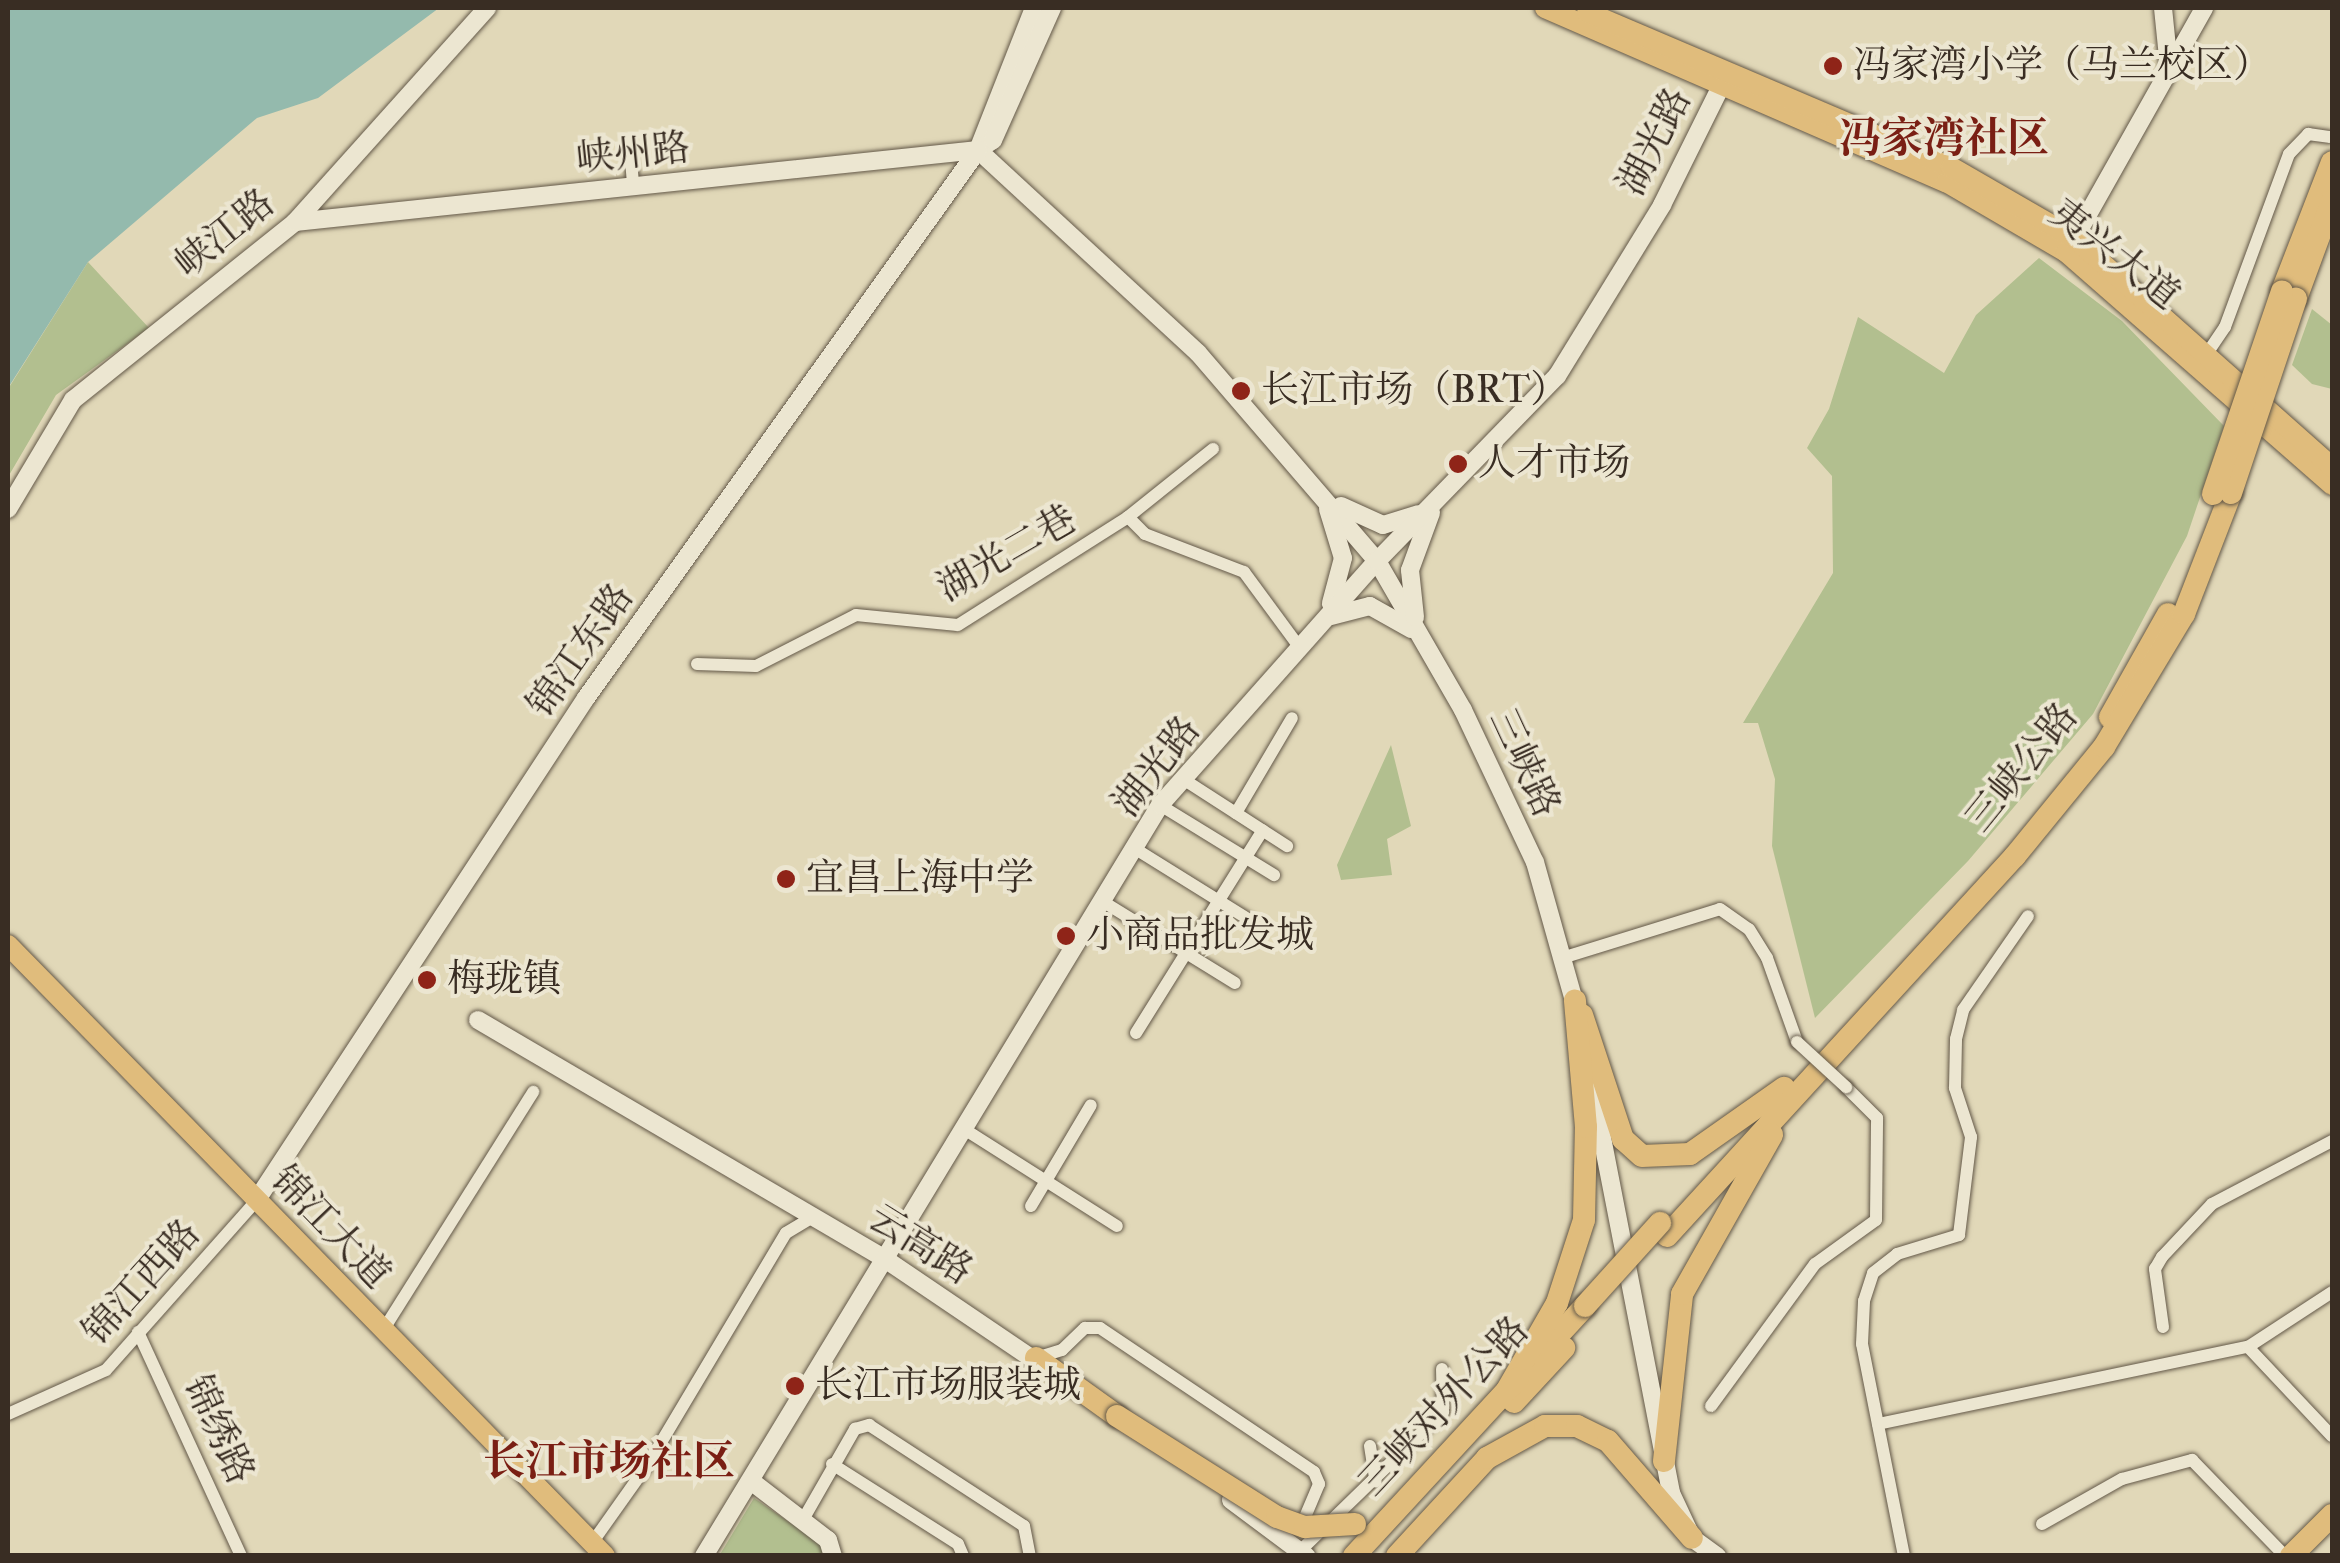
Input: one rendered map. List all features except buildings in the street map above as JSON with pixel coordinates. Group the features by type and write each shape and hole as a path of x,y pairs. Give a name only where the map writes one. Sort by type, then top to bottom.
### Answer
{"highway":[{"name":"三峡公路","path":"1589,1311 1788,1095 2018,832 2110,716 2168,616 2222,493 2332,162"},
{"name":"三峡公路","path":"2289,295 2332,201"},
{"path":"1574,1000 1623,1139 1642,1156 1690,1154 1788,1095"},
{"path":"1507,1390 1562,1292 1584,1220 1586,1127 1574,1000"},
{"path":"1664,1461 1682,1294 1788,1095"},
{"name":"三峡对外公路","path":"1354,1556 1507,1390 1589,1311"},
{"name":"三峡对外公路","path":"1374,1556 1589,1311"},
{"path":"1036,1358 1117,1416 1277,1517 1317,1528 1355,1524 1415,1488"},
{"path":"1396,1556 1487,1458 1545,1426 1577,1426 1608,1441 1692,1538"},
{"path":"2288,1556 2332,1514"}],"main road":[{"name":"峡江路","path":"8,510 73,400 294,222 487,8"},
{"path":"978,150 1034,8"},
{"path":"978,150 994,140 1052,8"},
{"name":"夷兴大道","path":"1545,8 1724,80"},
{"name":"夷兴大道","path":"1576,8 1946,182 2070,245 2206,355 2332,467"},
{"path":"2164,8 2169,67"},
{"path":"2070,245 2204,8"},
{"name":"湖光路","path":"704,1556 1160,805 1376,561 1556,376 1662,205 1724,80"},
{"name":"峡州路","path":"294,222 978,150"},
{"name":"三峡路","path":"978,150 1198,353 1376,561 1421,636 1535,862 1574,1000 1664,1461 1692,1538"},
{"name":"锦江东路","path":"256,1202 586,698 978,150"},
{"name":"夷兴大道","path":"2070,245 2332,485"},
{"path":"1320,491 1355,516 1383,525 1412,518 1439,496"},
{"path":"1320,491 1342,558 1322,622"},
{"path":"1421,636 1410,570 1439,496"},
{"path":"1322,622 1346,607 1370,606 1421,636"},
{"name":"锦江大道","path":"8,945 382,1332 599,1549"},
{"name":"云高路","path":"478,1020 884,1259 1036,1358 1304,1552"},
{"path":"751,1482 804,1518 828,1540 832,1556"},
{"path":"1692,1538 1717,1556"}],"street":[{"path":"2206,355 2225,328 2290,154 2308,134 2329,137"},
{"path":"630,148 633,186"},
{"name":"湖光二巷","path":"697,664 756,666 856,615 958,624 1128,517 1213,449"},
{"path":"1128,517 1145,534 1244,572 1300,648"},
{"path":"1236,812 1292,718"},
{"path":"1183,779 1287,846"},
{"path":"1160,805 1274,875"},
{"path":"1136,1033 1263,830"},
{"path":"1134,848 1253,922"},
{"path":"1102,901 1235,983"},
{"path":"1562,958 1720,908 1748,929 1767,958 1797,1042 1877,1118 1876,1220 1815,1264 1711,1406"},
{"path":"1904,1556 1862,1344 1864,1300 1873,1273 1896,1254 1959,1236 1971,1136 1955,1088 1956,1039 1963,1010 2028,916"},
{"path":"382,1332 533,1092"},
{"path":"1031,1206 1091,1105"},
{"path":"964,1129 1116,1226"},
{"path":"2163,1327 2155,1270 2162,1256 2212,1204 2332,1141"},
{"name":"锦江西路","path":"8,1414 106,1370 256,1202"},
{"path":"599,1549 786,1233 813,1217"},
{"path":"1878,1424 2248,1347 2332,1292"},
{"path":"1036,1358 1062,1350 1085,1328 1100,1328 1314,1472 1319,1484 1306,1516"},
{"name":"锦绣路","path":"138,1332 241,1556"},
{"path":"2248,1347 2332,1436"},
{"path":"1304,1552 1446,1407 1442,1369"},
{"path":"804,1518 855,1429 869,1425 1024,1526 1030,1556"},
{"path":"1370,1446 1376,1482"},
{"path":"2042,1524 2122,1479 2192,1460 2288,1556"},
{"path":"832,1464 958,1544 963,1556"}],"green space":[{"path":"2039,258 2122,321 2224,426 2187,536 2093,714 1968,861 1815,1018 1772,846 1775,779 1758,723 1743,723 1833,573 1832,476 1807,448 1829,409 1858,317 1944,373 1976,315"},
{"path":"88,262 149,328 56,395 8,477 8,389"},
{"path":"2312,309 2332,325 2332,389 2312,384 2292,365"},
{"path":"1391,745 1411,826 1387,839 1392,875 1341,880 1337,865"},
{"path":"754,1498 824,1546 826,1556 719,1556"}],"water":[{"path":"8,8 439,8 318,98 257,118 88,262 8,388"}],"place":[{"name":"冯家湾小学（马兰校区）","path":"1833,66"},
{"name":"长江市场（BRT）","path":"1241,391"},
{"name":"人才市场","path":"1458,464"},
{"name":"宜昌上海中学","path":"786,879"},
{"name":"小商品批发城","path":"1066,936"},
{"name":"梅珑镇","path":"427,980"},
{"name":"长江市场服装城","path":"795,1386"}],"district":[{"name":"冯家湾社区","path":"1944,139"},
{"name":"长江市场社区","path":"609,1462"}]}
